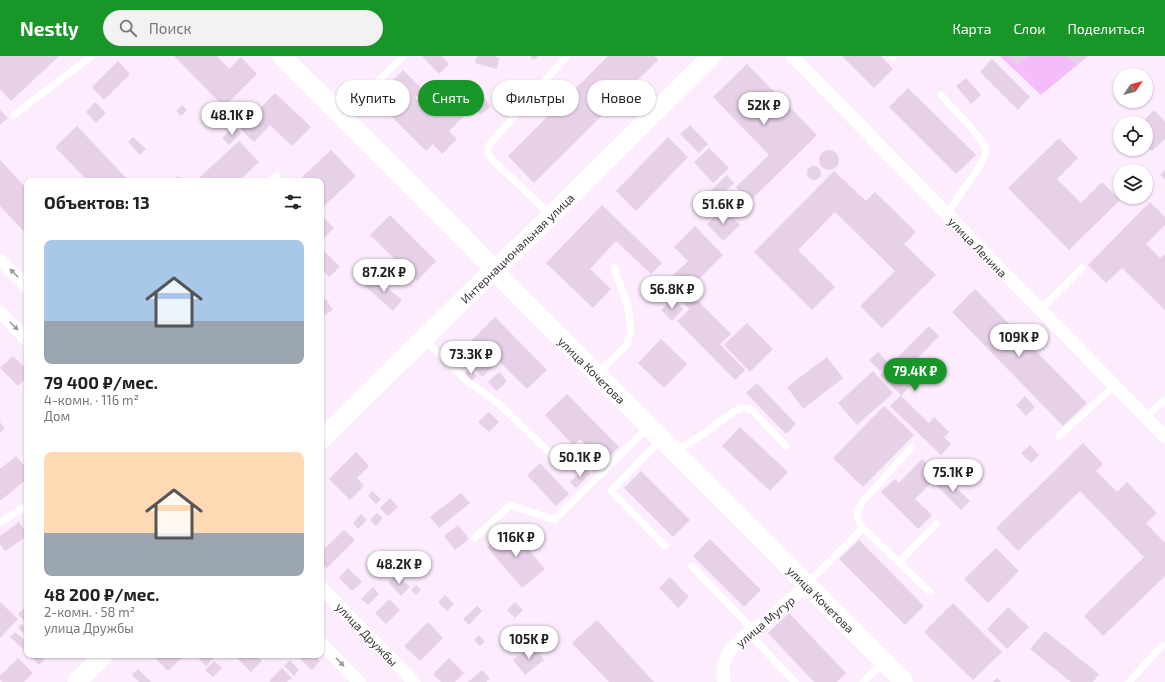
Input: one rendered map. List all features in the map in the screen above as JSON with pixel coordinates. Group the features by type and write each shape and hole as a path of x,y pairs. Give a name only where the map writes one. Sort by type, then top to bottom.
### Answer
{"main road":[{"name":"улица Кочетова","path":"282,56 336,111"},
{"name":"Интернациональная улица","path":"324,437 551,216 712,56"},
{"name":"улица Кочетова","path":"341,116 904,682"},
{"path":"77,682 101,658"}],"street":[{"name":"улица Ленина","path":"792,56 1165,437"},
{"path":"0,260 24,283"},
{"path":"0,312 24,337"},
{"name":"улица Мугур","path":"724,682 723,666 730,650 752,629 765,623 807,585"},
{"name":"улица Дружбы","path":"324,590 414,682"},
{"path":"324,646 359,682"}],"lane":[{"path":"14,115 92,56"},
{"path":"379,80 404,56"},
{"path":"551,216 490,157 488,148 567,56"},
{"path":"940,95 981,140 986,150 981,164 946,215"},
{"path":"273,178 277,176"},
{"path":"597,374 627,345 631,330 628,308 614,267"},
{"path":"1040,310 1082,268"},
{"path":"424,339 467,381 498,403 551,454"},
{"path":"1059,436 1115,385"},
{"path":"1146,417 1165,400"},
{"path":"675,452 735,411 746,408 752,410 786,446"},
{"path":"475,538 510,505 554,520 656,432"},
{"path":"656,432 611,491 665,546"},
{"path":"912,447 862,502 856,516 858,522 863,528 930,592"},
{"path":"0,523 24,507"},
{"path":"899,562 936,524"},
{"path":"807,585 863,528"},
{"path":"692,566 752,629 756,641 795,682"},
{"path":"1129,682 1162,646"},
{"path":"863,682 884,662"}],"shaded area":[{"path":"1000,56 1088,56 1041,95"}],"building":[{"path":"0,56 59,56 11,101 0,89"},
{"path":"174,56 217,56 229,69 241,57 257,74 224,107"},
{"path":"422,56 442,56 449,64 439,74"},
{"path":"477,56 494,56 499,58 497,69 475,63"},
{"path":"530,56 539,56 534,60"},
{"path":"608,56 655,56 658,60 638,80 587,80 587,116 602,116 534,183 508,156 548,116 579,116 579,85"},
{"path":"842,56 881,56 893,69 874,88"},
{"path":"1009,56 1028,56 1018,66"},
{"path":"1067,56 1086,56 1077,65"},
{"path":"992,59 1030,97 1018,110 980,72"},
{"path":"118,61 130,74 104,100 92,87"},
{"path":"747,64 817,135 750,201 736,187 769,155 713,97"},
{"path":"403,70 418,85 418,95 415,98 418,101 418,116 464,116 449,131 457,139 442,154 433,144 426,151 391,116 410,116 410,80 393,80"},
{"path":"966,78 981,95 971,104 956,86"},
{"path":"908,88 976,155 956,174 889,107"},
{"path":"275,93 311,127 292,146 270,125 254,142 240,129"},
{"path":"484,98 491,106 484,112"},
{"path":"95,102 106,113 96,123 86,112"},
{"path":"182,105 187,110 181,116 176,111"},
{"path":"0,110 8,118 0,125"},
{"path":"1154,110 1165,122 1165,139 1153,150 1153,116 1148,116"},
{"path":"690,125 708,144 699,153 680,134"},
{"path":"77,126 126,178 85,178 55,147"},
{"path":"235,126 241,133 229,145 222,138"},
{"path":"133,137 146,149 140,155 128,142"},
{"path":"668,137 688,157 636,211 616,191"},
{"path":"1059,138 1078,158 1057,179 1081,203 1102,182 1113,193 1113,204 1116,204 1069,250 1008,188"},
{"path":"239,141 259,162 242,178 200,177"},
{"path":"709,148 729,168 713,183 694,162"},
{"path":"331,150 356,176 324,206 324,178 301,178"},
{"path":"829,150 836,153 839,160 836,167 829,170 822,167 819,160 822,153"},
{"path":"0,160 24,186 24,232 0,206"},
{"path":"811,166 817,166 821,170 821,176 817,180 811,180 807,176 807,170"},
{"path":"1165,170 1165,179 1160,175"},
{"path":"834,171 866,201 875,192 916,232 904,244 936,275 882,328 860,306 895,271 835,212 798,250 835,287 812,310 754,252"},
{"path":"727,175 734,183 711,205 704,197"},
{"path":"1148,204 1152,204 1165,217 1165,225 1146,244 1160,258 1165,254 1165,310 1122,268 1106,283 1088,265"},
{"path":"602,205 662,263 651,274 616,241 590,269 611,289 593,308 546,263"},
{"path":"723,208 740,225 723,241 707,224"},
{"path":"390,215 436,261 417,281 370,235"},
{"path":"324,218 334,228 324,238"},
{"path":"695,226 723,255 678,300 663,285 688,261 674,247"},
{"path":"324,251 340,267 329,277 324,271"},
{"path":"373,276 402,300 393,311 365,286"},
{"path":"975,289 1087,403 1063,426 952,312"},
{"path":"693,296 731,334 720,344 745,370 735,380 677,321 690,309 684,304"},
{"path":"672,298 683,309 672,321 661,310"},
{"path":"326,299 333,310 325,315 324,314 324,300"},
{"path":"495,317 547,370 527,389 499,361 482,377 459,353"},
{"path":"747,323 773,349 750,372 724,345"},
{"path":"929,326 939,336 906,370 916,380 901,396 929,423 934,417 949,432 944,437 951,444 941,455 890,406 901,395 880,375"},
{"path":"661,339 687,364 664,388 638,363"},
{"path":"878,352 888,363 880,371 869,360"},
{"path":"13,356 24,367 24,380 18,386 0,368"},
{"path":"827,357 843,378 803,409 787,387"},
{"path":"470,369 477,376 472,381 465,373"},
{"path":"873,371 893,393 857,425 838,403"},
{"path":"499,372 507,381 497,391 488,382"},
{"path":"757,383 796,424 786,434 746,393"},
{"path":"567,394 619,447 603,462 580,439 573,445 545,415"},
{"path":"1025,396 1035,407 1026,416 1016,405"},
{"path":"884,406 914,435 863,487 833,458"},
{"path":"489,412 499,422 489,432 478,422"},
{"path":"0,422 5,429 0,433"},
{"path":"740,427 788,472 770,491 722,446"},
{"path":"1083,443 1103,464 1096,471 1117,492 1127,482 1157,513 1146,523 1164,542 1165,541 1165,576 1103,636 1084,616 1144,557 1080,491 1018,551 996,528"},
{"path":"1030,445 1039,455 1031,463 1021,453"},
{"path":"356,452 369,466 357,478 364,486 350,500 329,479"},
{"path":"16,456 24,465 24,481 0,501 0,469"},
{"path":"922,459 939,475 915,499 932,515 918,529 881,492 895,479 899,483"},
{"path":"540,463 569,494 556,506 527,475"},
{"path":"585,469 590,474 576,488 570,482"},
{"path":"641,471 690,520 673,537 624,488"},
{"path":"945,477 970,501 961,510 936,485"},
{"path":"372,491 381,499 376,504 368,496"},
{"path":"461,493 470,503 439,528 430,517"},
{"path":"390,498 398,507 388,516 380,508"},
{"path":"377,513 383,518 376,526 370,520"},
{"path":"361,514 367,520 358,529 353,523"},
{"path":"19,522 24,529 24,538 5,551 0,544 0,536"},
{"path":"458,525 469,539 455,550 444,536"},
{"path":"510,528 545,569 522,588 487,547"},
{"path":"344,530 355,540 327,568 324,565 324,549"},
{"path":"710,539 761,590 744,607 693,556"},
{"path":"859,540 924,606 905,625 839,559"},
{"path":"996,548 1019,571 988,603 964,579"},
{"path":"384,562 388,566 378,576 374,572"},
{"path":"348,568 362,582 352,591 339,578"},
{"path":"397,574 410,587 401,596 388,582"},
{"path":"670,577 689,597 678,608 659,588"},
{"path":"416,585 421,590 416,595 411,590"},
{"path":"373,587 379,594 368,605 361,599"},
{"path":"445,595 454,604 447,611 438,602"},
{"path":"389,599 400,610 386,624 375,613"},
{"path":"0,602 18,619 0,638"},
{"path":"515,602 523,610 515,618 507,610"},
{"path":"953,603 1002,652 973,680 924,632"},
{"path":"477,606 482,611 469,625 463,619"},
{"path":"1008,607 1029,627 1007,649 987,629"},
{"path":"24,608 24,620 18,614"},
{"path":"789,613 846,673 837,682 814,682 768,633"},
{"path":"597,620 654,682 609,682 572,643"},
{"path":"428,622 443,638 420,661 404,646"},
{"path":"22,624 24,626 24,633 18,628"},
{"path":"1045,631 1099,674 1093,682 1071,682 1030,649"},
{"path":"15,632 24,640 24,650 10,637"},
{"path":"479,635 485,642 480,646 474,640"},
{"path":"533,645 544,660 525,675 513,660"},
{"path":"18,658 33,673 24,682 3,682 0,680 0,676"},
{"path":"32,658 45,659 39,665"},
{"path":"155,658 182,658 168,671"},
{"path":"198,658 213,658 206,666"},
{"path":"237,658 259,658 262,661 251,672"},
{"path":"299,658 317,658 320,661 312,670"},
{"path":"449,658 464,673 455,682 441,682 433,674"},
{"path":"290,660 299,670 294,676 284,666"},
{"path":"214,661 222,668 213,677 205,670"},
{"path":"282,668 292,678 287,682 269,681"},
{"path":"138,669 151,682 139,682 132,675"},
{"path":"482,670 490,679 486,682 468,682"},
{"path":"997,678 1001,682 993,682"}]}
